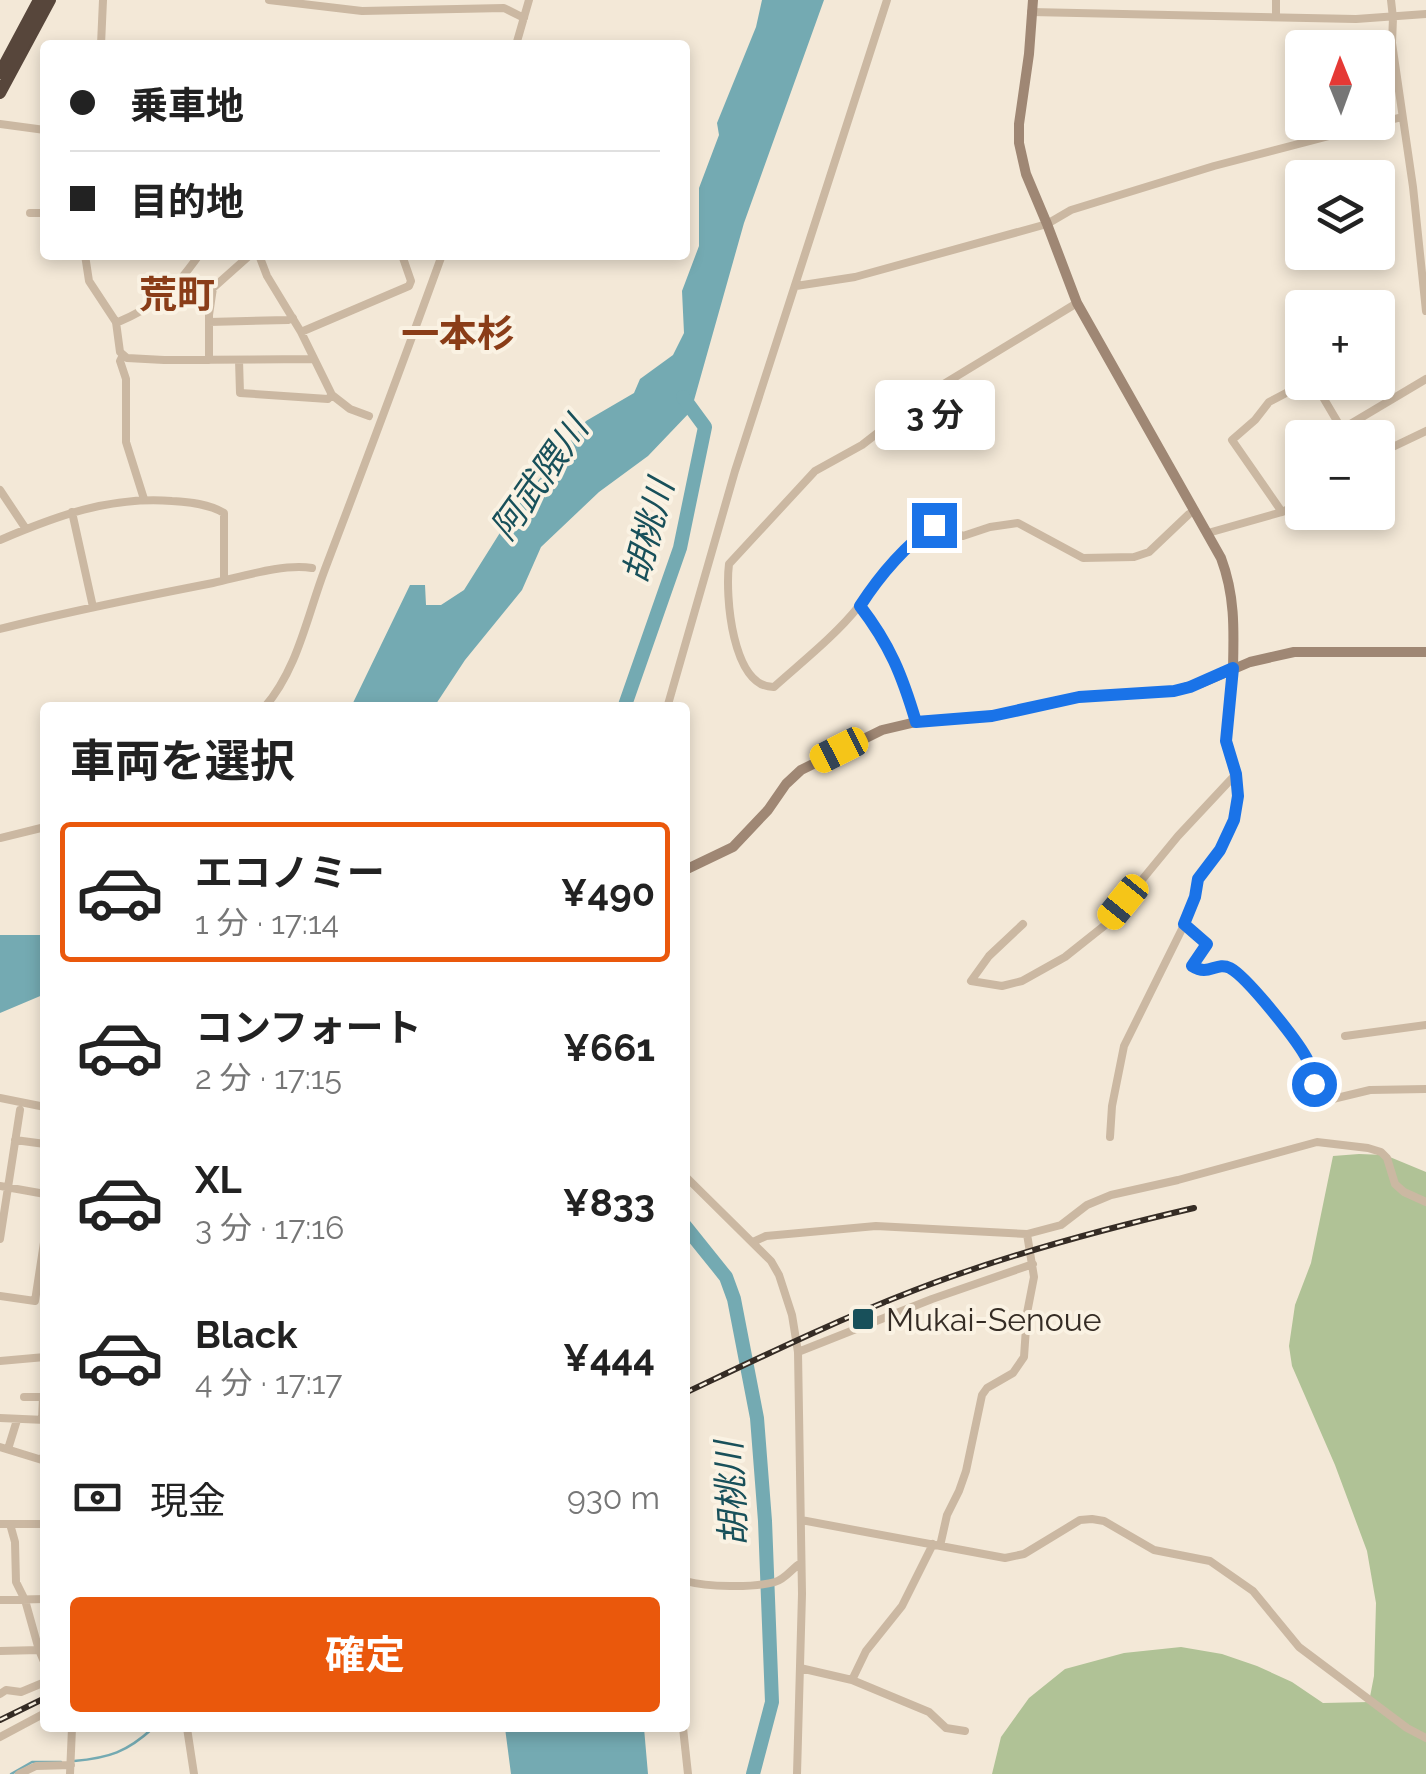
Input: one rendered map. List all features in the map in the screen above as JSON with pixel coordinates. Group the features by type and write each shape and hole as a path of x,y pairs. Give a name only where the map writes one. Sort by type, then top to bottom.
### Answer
{"highway":[{"path":"0,73 39,0"},
{"path":"0,93 50,0"}],"street":[{"path":"101,40 103,0"},
{"path":"270,0 362,11 504,8 524,18"},
{"path":"462,9 468,0"},
{"path":"517,40 529,0"},
{"path":"669,702 735,471 887,0"},
{"path":"1276,0 1276,17"},
{"path":"1390,0 1426,311"},
{"path":"1110,1137 1124,1046 1184,924 1198,879 1220,850 1234,820 1236,774 1226,741 1234,621 1221,558 1077,303 1026,174 1019,143 1032,6 1276,17 1393,18 1426,14"},
{"path":"796,286 854,277 1048,224 1071,210 1214,166 1402,117"},
{"path":"0,124 40,129"},
{"path":"1414,200 1426,205"},
{"path":"30,213 40,214"},
{"path":"87,260 89,281 116,323 120,352 127,358 313,359"},
{"path":"116,323 141,312 176,287 195,260"},
{"path":"209,360 213,288 244,260"},
{"path":"261,260 332,396 369,416"},
{"path":"301,332 409,286 404,260"},
{"path":"269,702 290,668 440,260"},
{"path":"1077,303 928,393 862,444 814,472 729,564 728,606 750,676 766,687 774,687 860,606 907,546 940,521 963,536 1018,523 1076,556 1119,558 1146,554 1195,511"},
{"path":"209,322 292,318"},
{"path":"123,355 120,360 126,379 126,442 144,499"},
{"path":"240,360 240,393 328,399 332,396"},
{"path":"1364,420 1426,379"},
{"path":"1282,512 1232,440 1269,402 1285,394"},
{"path":"1395,446 1426,430"},
{"path":"0,490 26,528"},
{"path":"0,540 99,505 144,499 192,503 224,514 224,580"},
{"path":"1208,533 1285,510"},
{"path":"72,512 92,608"},
{"path":"0,629 224,580 296,567 312,568"},
{"path":"860,606 894,660 916,722"},
{"path":"690,868 732,847 768,810 791,778 813,763 882,730 916,722 992,716 1079,697 1174,691 1233,668 1294,652 1426,652"},
{"path":"1023,924 989,956 971,982 1002,986 1022,981 1065,956 1104,926 1178,836 1236,774"},
{"path":"0,838 40,828"},
{"path":"1184,924 1207,944 1192,966 1208,971 1222,966 1231,968 1290,1036 1310,1066 1316,1103 1370,1090 1426,1089"},
{"path":"1345,1036 1426,1025"},
{"path":"0,1098 40,1105"},
{"path":"0,1239 4,1187 20,1110"},
{"path":"15,1140 40,1143"},
{"path":"753,1242 766,1236 876,1226 1027,1234 1060,1225 1087,1205 1112,1195 1317,1142 1381,1152 1388,1158 1394,1184 1426,1202"},
{"path":"690,1181 770,1261 779,1274 792,1315 798,1352 802,1563 797,1774"},
{"path":"4,1187 40,1193"},
{"path":"852,1680 866,1651 902,1606 937,1545 966,1471 982,1395 1013,1373 1024,1357 1033,1264 1027,1234"},
{"path":"798,1352 1033,1264"},
{"path":"0,1296 35,1301 40,1287"},
{"path":"0,1361 40,1357"},
{"path":"24,1397 40,1397"},
{"path":"0,1418 40,1420"},
{"path":"17,1420 4,1448 40,1459"},
{"path":"801,1520 1010,1558 1024,1554 1080,1520 1104,1521 1154,1550 1210,1561 1253,1591 1299,1647 1426,1738"},
{"path":"5,1524 40,1524"},
{"path":"5,1524 16,1542 16,1582 40,1654"},
{"path":"690,1582 709,1586 776,1582 802,1563"},
{"path":"0,1600 40,1599"},
{"path":"0,1650 38,1650"},
{"path":"800,1668 852,1680 929,1712 946,1728 965,1731"},
{"path":"0,1694 6,1690 22,1692 40,1684"},
{"path":"0,1737 40,1717"},
{"path":"19,1774 36,1766 70,1770 72,1732"},
{"path":"187,1732 194,1774"},
{"path":"683,1732 688,1774"}],"green space":[{"path":"1385,1155 1426,1172 1426,1774 992,1774 1001,1737 1029,1698 1065,1669 1124,1653 1181,1647 1222,1654 1292,1682 1323,1703 1369,1702 1374,1676 1376,1603 1367,1551 1292,1366 1289,1346 1295,1305 1311,1263 1333,1156"}],"water":[{"path":"762,0 824,0 744,223 691,411 648,456 599,492 541,547 522,590 465,660 437,702 353,702 410,585 425,585 426,605 441,605 464,590 513,512 586,421 634,393 640,379 673,355 684,333 682,291 699,246 699,188 719,135 717,123 756,27"},
{"path":"0,935 40,935 40,996 0,1013"},
{"path":"506,1732 644,1732 648,1774 511,1774"}],"waterway":[{"name":"胡桃川","path":"626,702 680,548 705,427 683,397"},
{"name":"胡桃川","path":"690,1232 726,1277 734,1299 757,1418 772,1702 753,1774"},
{"path":"74,1761 117,1752 148,1732"},
{"path":"11,1774 32,1762 61,1762"}],"railway":[{"path":"690,1391 828,1326 949,1277 1053,1244 1194,1208"},
{"path":"0,1720 40,1700"}],"place":[{"name":"Mukai-Senoue","path":"863,1319"}],"district":[{"name":"荒町","path":"177,294"},
{"name":"一本杉","path":"458,333"}],"route":[{"path":"934,525 907,546 860,606 894,660 916,722 992,716 1079,697 1174,691 1233,668 1226,741 1238,796 1234,820 1220,850 1198,879 1184,924 1207,944 1192,966 1208,971 1222,966 1231,968 1245,981 1307,1059 1314,1084"}],"water label":[{"name":"阿武隈川","path":"539,478"}]}
